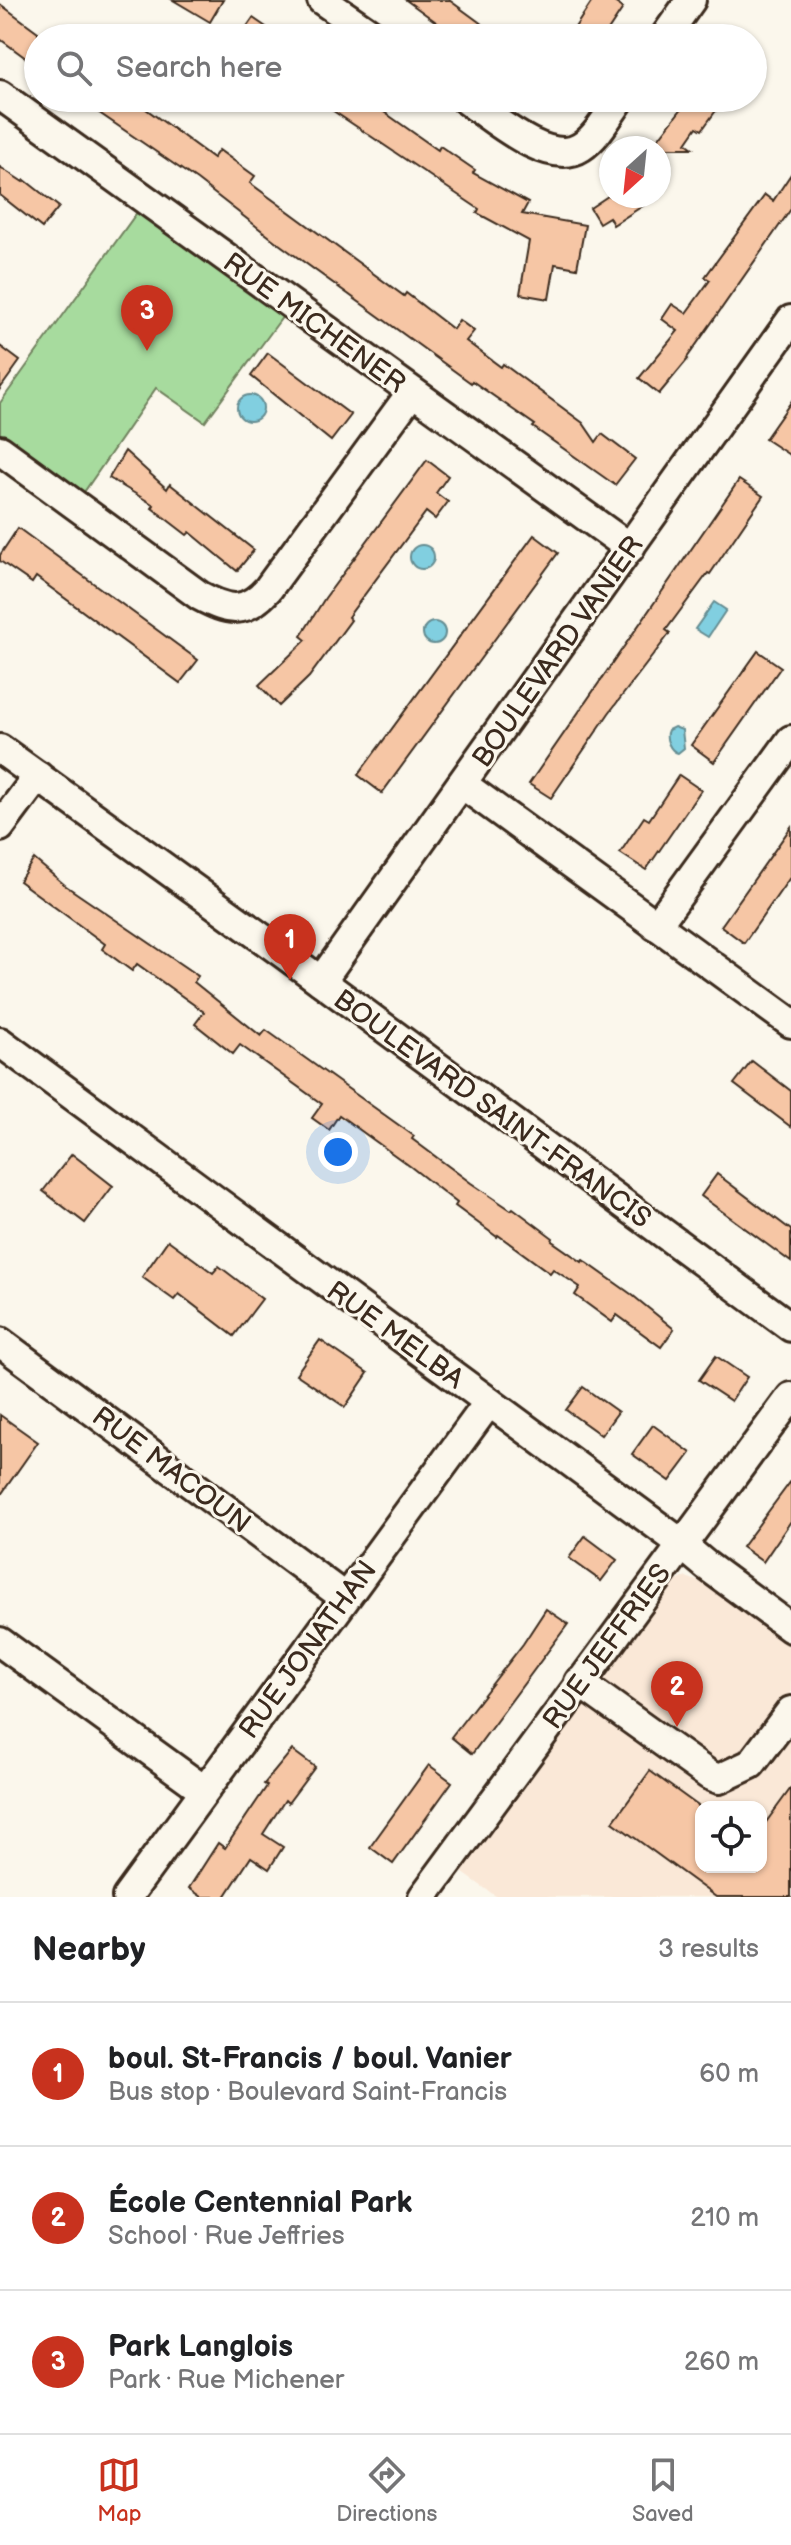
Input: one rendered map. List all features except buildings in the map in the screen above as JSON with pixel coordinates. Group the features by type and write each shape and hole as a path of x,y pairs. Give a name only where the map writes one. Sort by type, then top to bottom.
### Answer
{"street":[{"path":"322,0 357,24"},
{"path":"674,24 691,0"},
{"name":"RUE MICHENER","path":"0,95 630,548"},
{"path":"485,112 529,142 557,153 569,153 588,141 610,112"},
{"name":"BOULEVARD VANIER","path":"321,981 630,548 787,335"},
{"path":"0,450 200,596 224,607 244,608 253,604 268,589 412,392"},
{"path":"656,926 791,740"},
{"name":"BOULEVARD SAINT-FRANCIS","path":"0,749 791,1327"},
{"path":"0,827 38,776"},
{"path":"462,784 791,1023"},
{"name":"RUE MELBA","path":"0,1042 791,1628"},
{"name":"RUE MACOUN","path":"0,1342 344,1597"},
{"name":"RUE JEFFRIES","path":"423,1897 791,1397"},
{"name":"RUE JONATHAN","path":"127,1897 489,1402"},
{"path":"2,1648 204,1790"},
{"path":"579,1682 709,1775 719,1779 751,1764 791,1711"}],"shaded area":[{"path":"686,1577 705,1584 791,1647 791,1897 497,1897 459,1870 669,1584"}],"green space":[{"path":"138,211 283,316 205,422 156,388 82,495 0,435 0,403"}],"water":[{"path":"250,395 259,399 263,408 259,417 250,421 241,417 237,408 241,399"},
{"path":"422,545 430,549 434,557 430,565 422,569 414,565 410,557 414,549"},
{"path":"714,602 726,610 708,637 695,629"},
{"path":"430,622 438,622 445,633 438,644 430,644 423,637 423,629"},
{"path":"674,727 682,730 684,748 678,753 672,750 667,740 668,730"}],"place":[{"name":"Park Langlois","path":"147,351"},
{"name":"boul. St-Francis / boul. Vanier","path":"290,980"},
{"name":"École Centennial Park","path":"677,1727"}]}
